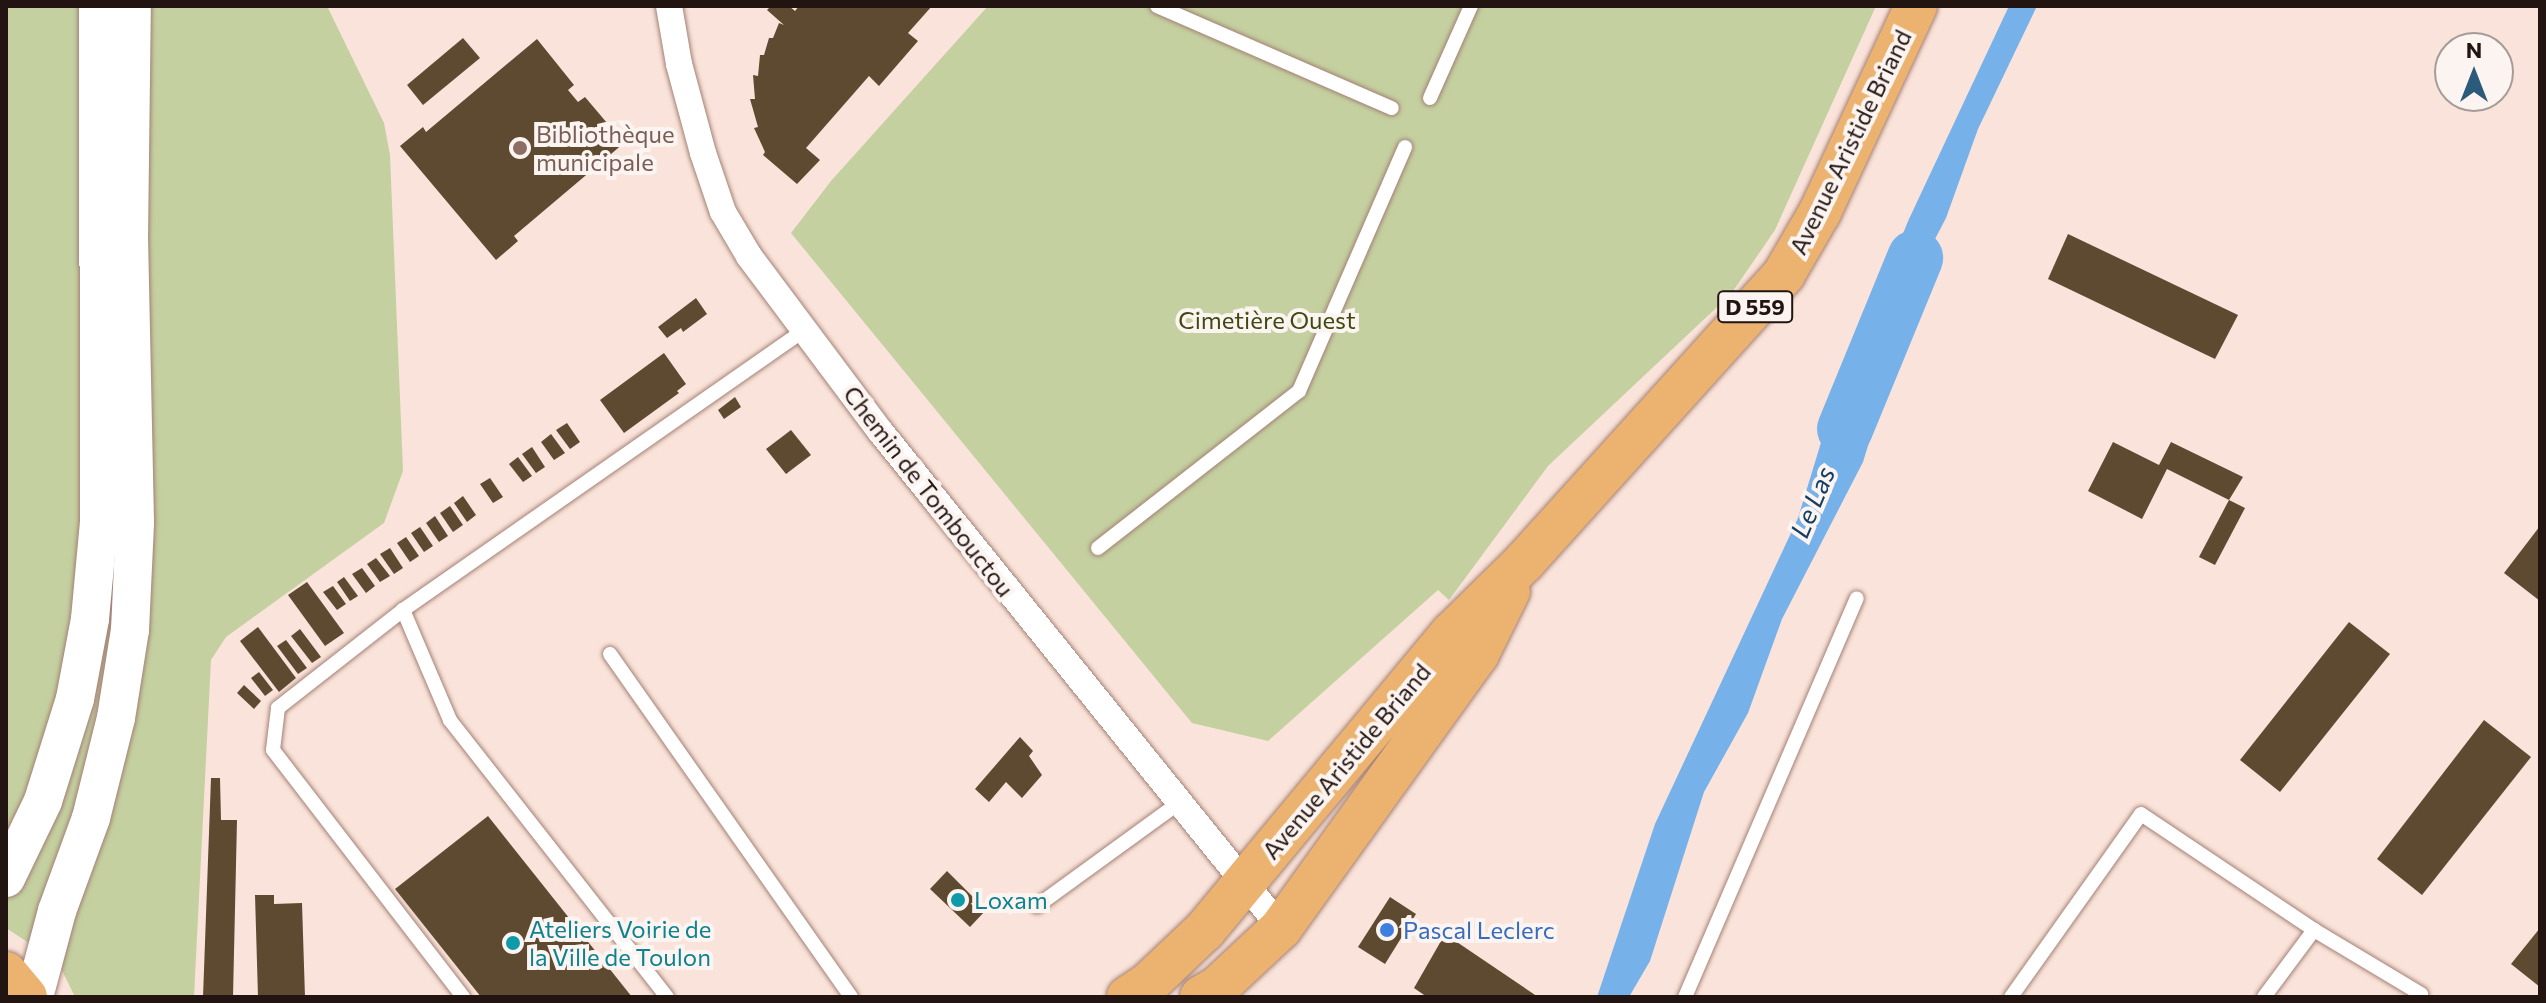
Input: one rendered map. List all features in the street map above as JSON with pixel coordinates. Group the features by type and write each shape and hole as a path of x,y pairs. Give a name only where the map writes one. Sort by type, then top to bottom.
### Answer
{"main road":[{"path":"6,878 43,801 75,699 90,619 99,522 98,6"},
{"path":"34,997 57,911 91,818 116,718 130,630 135,522 129,240 132,6"},
{"name":"Avenue Aristide Briand","path":"1171,963 1244,884 1452,633 1524,562 1784,274 1820,212 1916,6"},
{"name":"Avenue Aristide Briand","path":"1214,994 1281,928 1478,654 1524,562"},
{"name":"D 559","path":"1128,997 1171,963"},
{"path":"6,973 26,997"}],"street":[{"name":"Chemin de Tombouctou","path":"669,6 679,64 703,153 723,212 749,256 880,431 1281,928"},
{"path":"1171,963 1205,974 1214,994"}],"lane":[{"path":"1157,6 1392,108"},
{"path":"1430,98 1471,6"},
{"path":"1098,548 1299,391 1405,147"},
{"path":"463,997 273,750 278,708 403,610 804,330"},
{"path":"1685,997 1857,598"},
{"path":"403,610 450,720 667,997"},
{"path":"610,654 851,997"},
{"path":"1037,906 1179,803"},
{"path":"2011,997 2141,814 2314,930 2421,994"},
{"path":"2264,997 2314,930"}],"green space":[{"path":"6,6 327,6 384,123 390,155 403,471 384,523 226,637 211,660 194,997 75,997 58,962 6,928"},
{"name":"Cimetière Ouest","path":"988,6 1876,6 1775,230 1731,294 1548,466 1449,600 1438,590 1268,741 1192,723 791,233 831,181"}],"water":[{"path":"2009,6 2037,6 1978,129 1946,218 1922,264 1897,334 1866,323 1909,219"},
{"path":"1857,352 1893,365 1863,462 1782,619 1748,713 1704,792 1650,961 1629,997 1597,997 1655,824 1798,518 1823,436"}],"building":[{"path":"771,6 789,6 795,11 799,6 932,6 908,33 918,41 879,86 869,76 806,148 820,160 797,184 763,155 765,152 754,128 758,127 750,99 755,99 753,75 758,76 760,55 764,55 769,38 773,38 779,23 784,25 767,10"},
{"path":"463,38 480,58 423,105 407,85"},
{"name":"Bibliothèque municipale","path":"537,39 574,85 568,90 578,102 585,97 624,143 514,236 518,241 496,260 400,146 423,127 426,132"},
{"path":"2068,234 2238,315 2215,359 2048,279"},
{"path":"696,298 707,314 683,332 681,328 667,338 658,327"},
{"path":"664,353 686,384 677,391 679,393 624,433 600,400"},
{"path":"735,397 741,407 724,419 718,410"},
{"path":"567,423 580,442 570,449 556,430"},
{"path":"791,430 811,455 786,474 766,449"},
{"path":"551,434 565,453 554,460 541,442"},
{"path":"2113,442 2159,465 2171,442 2243,477 2229,500 2167,469 2142,519 2088,491"},
{"path":"532,447 545,467 536,473 522,454"},
{"path":"518,457 532,476 523,482 509,464"},
{"path":"490,478 503,497 493,503 480,484"},
{"path":"463,496 476,515 467,522 454,503"},
{"path":"2229,500 2245,508 2215,565 2199,557"},
{"path":"450,506 463,525 453,532 440,513"},
{"path":"435,516 448,536 439,542 426,523"},
{"path":"2540,526 2540,601 2504,573"},
{"path":"420,527 433,546 424,552 411,533"},
{"path":"406,537 419,556 410,562 397,543"},
{"path":"390,548 403,568 394,574 380,554"},
{"path":"376,558 390,576 380,582 367,564"},
{"path":"362,568 375,586 366,593 352,574"},
{"path":"344,577 358,596 350,601 337,582"},
{"path":"307,582 344,633 325,646 288,595"},
{"path":"333,586 346,604 337,610 323,592"},
{"path":"2349,622 2390,654 2280,792 2240,760"},
{"path":"258,627 296,678 279,692 240,641"},
{"path":"300,629 321,657 312,663 291,636"},
{"path":"286,640 307,668 298,674 277,646"},
{"path":"259,672 273,690 265,696 251,678"},
{"path":"244,685 261,701 254,709 237,693"},
{"path":"2484,720 2531,757 2422,895 2377,859"},
{"path":"1020,737 1033,751 1029,756 1042,775 1022,798 1006,782 989,802 975,789"},
{"path":"211,778 220,778 221,820 237,820 233,997 203,997"},
{"name":"Ateliers Voirie de la Ville de Toulon","path":"488,816 632,997 481,997 395,889"},
{"name":"Loxam","path":"947,871 986,910 970,927 930,889"},
{"path":"255,895 274,895 274,904 302,903 305,997 258,997"},
{"name":"Pascal Leclerc","path":"1390,897 1416,914 1385,964 1358,947"},
{"path":"2540,928 2540,987 2511,964"},
{"path":"1445,934 1538,997 1427,997 1414,988"}],"waterway":[{"name":"Le Las","path":"1845,429 1915,258"}],"place":[{"name":"Bibliothèque municipale","path":"520,148"},
{"name":"Loxam","path":"958,900"},
{"name":"Pascal Leclerc","path":"1387,930"},
{"name":"Ateliers Voirie de la Ville de Toulon","path":"513,943"}]}
